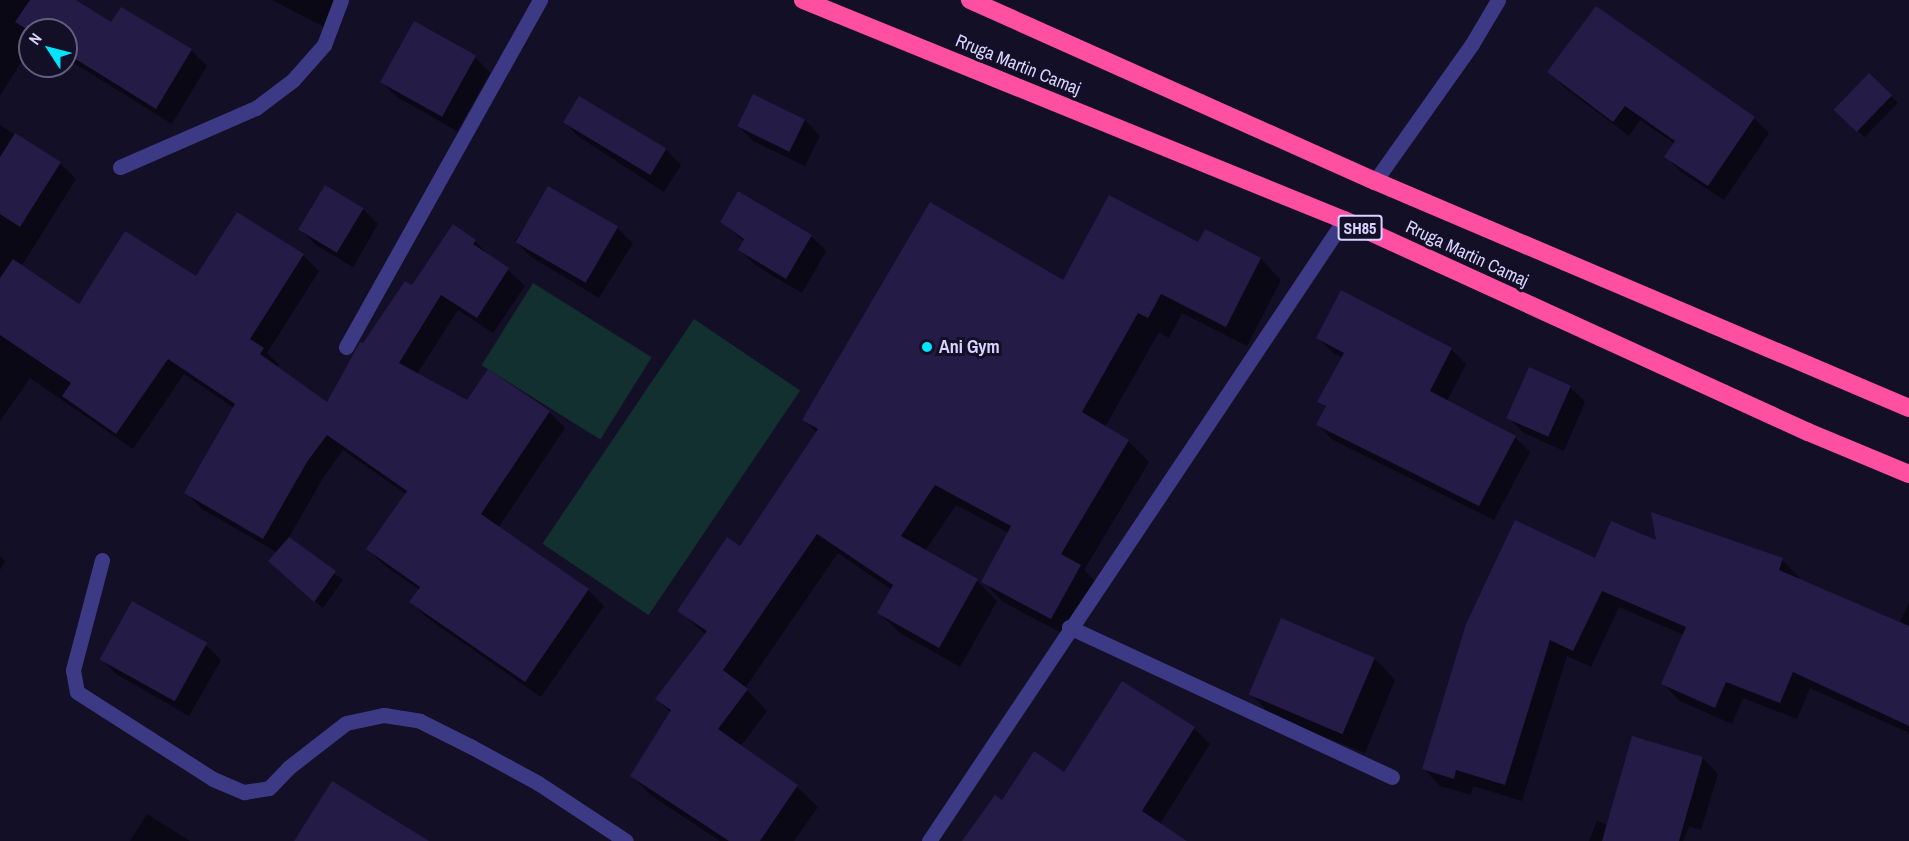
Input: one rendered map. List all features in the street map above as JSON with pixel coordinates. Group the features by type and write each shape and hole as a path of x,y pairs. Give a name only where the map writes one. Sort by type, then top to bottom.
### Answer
{"highway":[{"name":"Rruga Martin Camaj","path":"803,0 1344,220 1808,432 1909,474"},
{"name":"Rruga Martin Camaj","path":"970,0 1375,181 1909,408"}],"street":[{"path":"120,167 256,108 293,80 324,45 341,0"},
{"path":"346,348 540,0"},
{"path":"1375,181 1472,44 1498,0"},
{"path":"928,841 1069,627 1344,220"},
{"path":"102,560 76,652 73,670 77,692 213,779 244,792 269,788 288,768 346,723 384,715 420,721 472,747 538,783 626,841"},
{"path":"1069,627 1392,777"}],"green space":[{"path":"533,283 652,357 600,439 482,365"},
{"path":"694,319 800,391 649,615 542,544"}],"building":[{"path":"30,0 76,0 111,22 121,7 192,49 156,109 78,60 78,18 18,18 18,24 15,22"},
{"path":"1596,6 1755,117 1708,186 1664,157 1675,141 1625,106 1613,122 1547,72"},
{"path":"414,21 476,55 442,117 380,82"},
{"path":"1869,73 1892,95 1857,132 1834,110"},
{"path":"753,94 805,119 789,152 737,126"},
{"path":"579,96 666,149 650,175 563,123"},
{"path":"15,133 61,162 20,227 0,214 0,157"},
{"path":"325,185 364,208 337,253 298,230"},
{"path":"548,186 618,226 586,283 516,242"},
{"path":"738,191 812,235 786,279 738,250 744,239 720,222"},
{"path":"1109,195 1198,242 1205,229 1261,258 1226,327 1161,294 1148,318 1138,313 1082,412 1129,440 1061,554 1081,565 1051,619 981,582 1011,526 935,485 901,536 978,579 939,648 877,613 893,585 817,534 723,670 748,689 718,729 798,785 760,841 729,841 630,776 671,710 655,699 707,631 677,611 727,537 740,546 818,429 802,420 930,202 1063,280"},
{"path":"237,212 304,254 250,339 264,348 260,354 327,402 360,342 363,343 405,281 412,285 453,224 476,240 473,244 509,268 477,318 441,295 399,363 467,400 488,369 550,411 481,514 589,589 525,682 409,602 420,587 366,549 407,491 327,435 307,462 263,539 184,493 235,404 168,359 116,434 62,396 71,383 0,335 0,278 13,259 79,304 125,231 196,276"},
{"path":"1341,290 1452,348 1430,391 1516,436 1479,506 1316,425 1326,406 1317,402 1344,353 1316,338"},
{"path":"1529,367 1571,386 1548,437 1506,418"},
{"path":"1651,512 1783,558 1779,570 1909,626 1909,726 1793,672 1780,703 1726,682 1715,708 1661,684 1686,627 1602,591 1573,651 1550,640 1505,785 1456,770 1454,779 1422,769 1466,624 1515,520 1595,558 1611,521 1656,540"},
{"path":"289,537 336,571 314,602 268,561"},
{"path":"132,601 207,643 175,701 100,660"},
{"path":"1281,618 1375,658 1342,734 1249,694"},
{"path":"1122,681 1195,727 1142,811 1187,841 962,841 995,795 1002,800 1034,751 1064,772"},
{"path":"1632,736 1703,757 1679,841 1602,841"},
{"path":"332,781 429,841 294,841"}],"place":[{"name":"Ani Gym","path":"927,347"}]}
